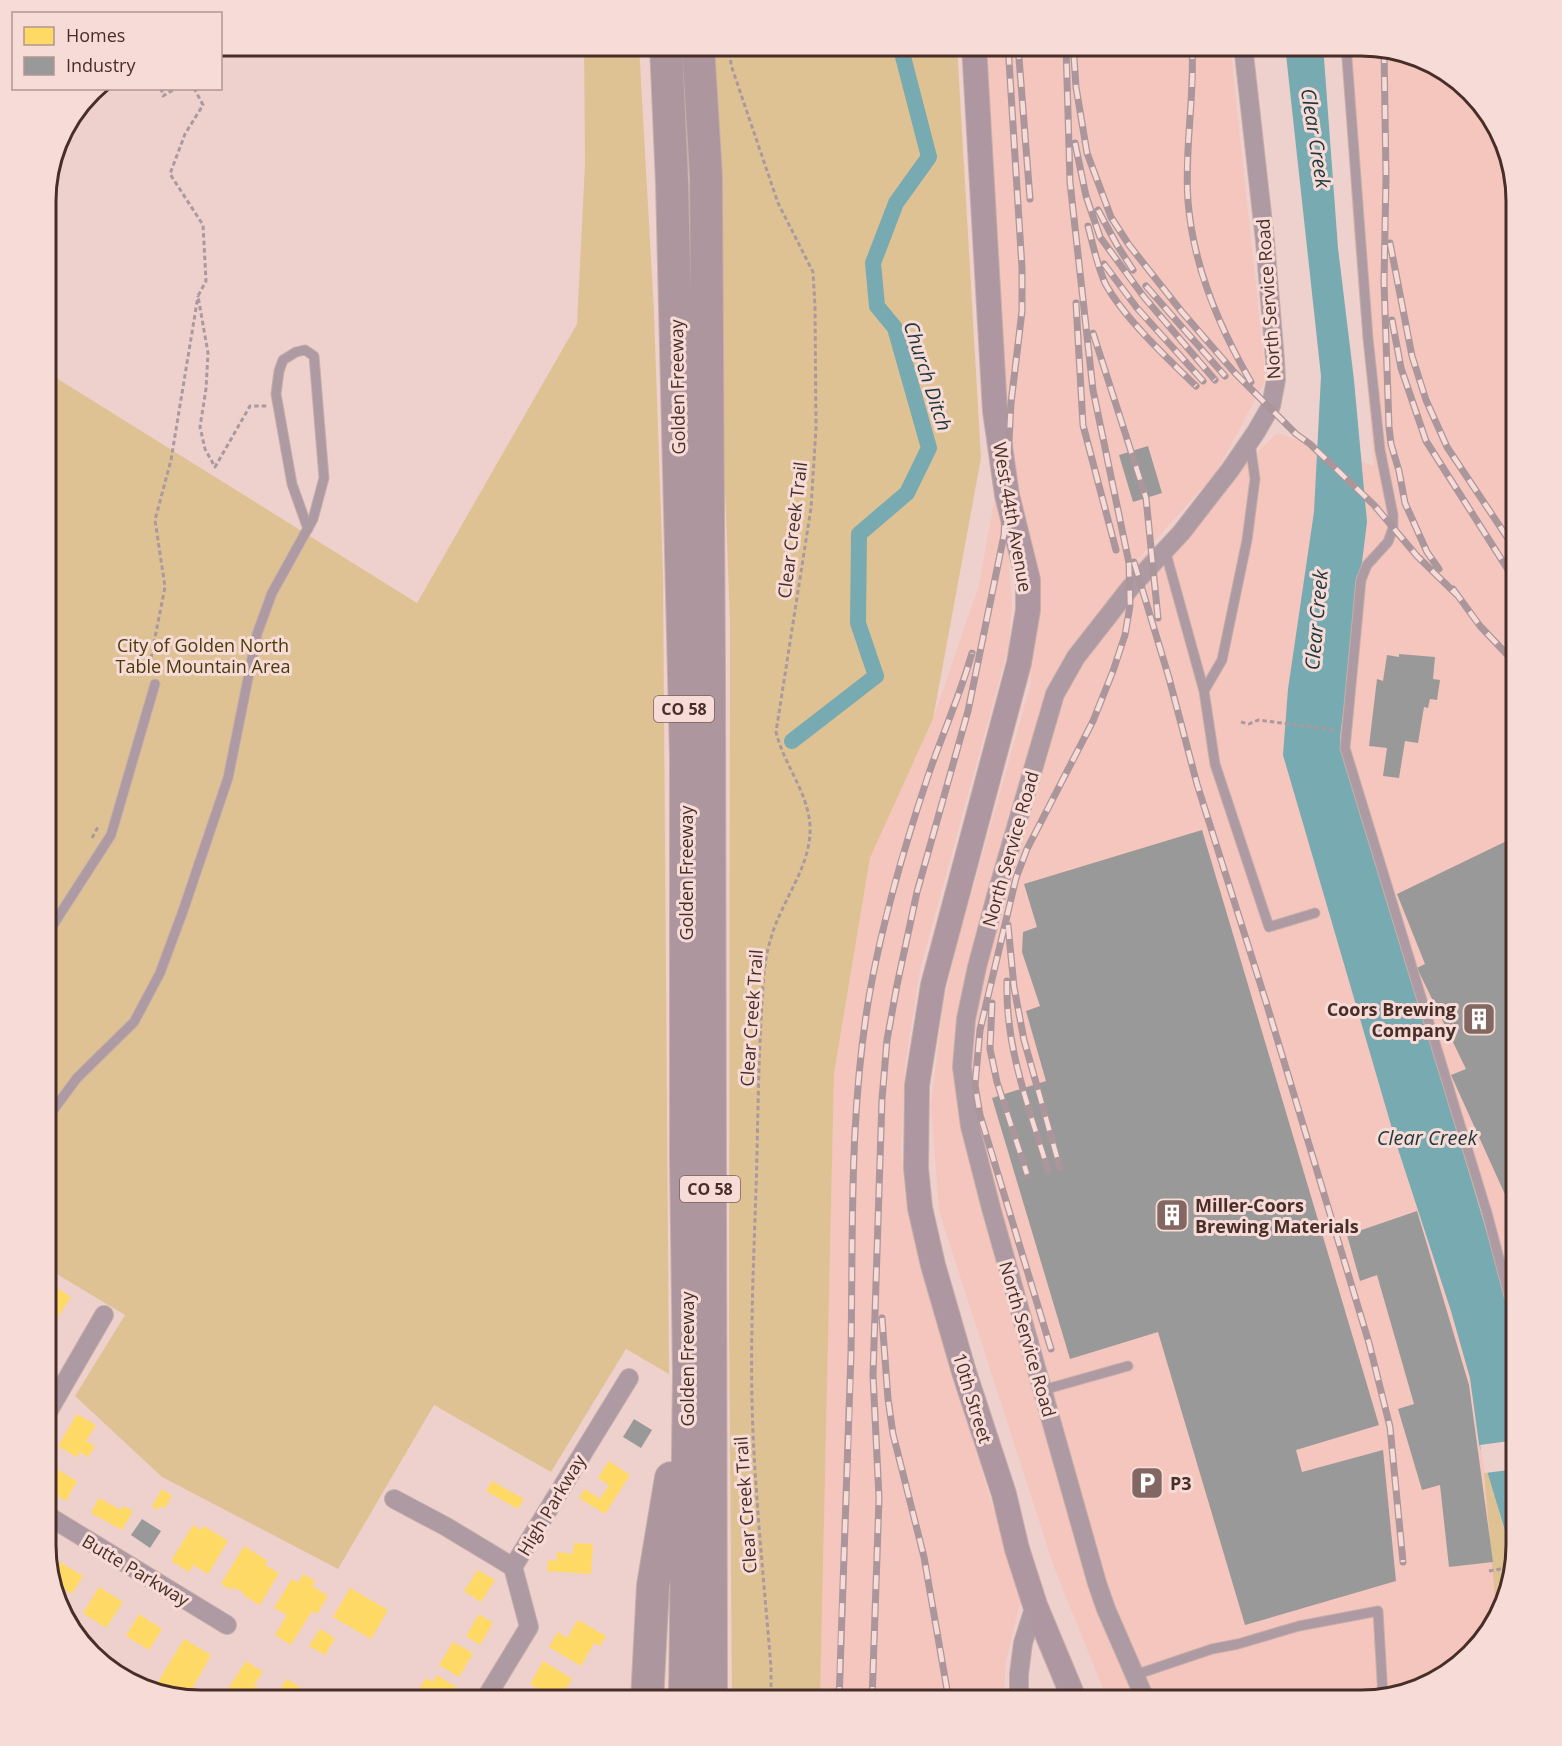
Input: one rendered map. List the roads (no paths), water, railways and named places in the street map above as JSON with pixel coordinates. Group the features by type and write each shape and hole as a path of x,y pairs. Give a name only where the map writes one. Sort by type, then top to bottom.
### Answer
{"highway":[{"name":"Golden Freeway","path":"666,56 672,183 686,756 686,1157 689,1373 685,1690"},
{"name":"Golden Freeway","path":"699,56 706,188 711,1690"},
{"path":"648,1690 653,1586 689,1373"}],"street":[{"name":"West 44th Avenue","path":"917,1085 933,985 1019,663 1028,610 1028,580 1007,495 995,411 975,56"},
{"name":"North Service Road","path":"1141,1690 1097,1583 990,1208 970,1126 962,1066 966,1019 977,968 1055,694 1076,657 1130,588 1165,550 1230,470 1271,406 1276,380 1265,241 1245,56"},
{"name":"10th Street","path":"917,1085 916,1168 920,1208 933,1265 1035,1605 1070,1690"},
{"path":"56,1398 104,1315"},
{"name":"High Parkway","path":"491,1690 529,1628 513,1567 629,1378"},
{"path":"394,1498 513,1567"},
{"name":"Butte Parkway","path":"56,1521 227,1625"},
{"path":"1019,1690 1023,1643 1035,1605"}],"lane":[{"path":"1347,56 1368,338 1380,450 1393,515 1393,528 1388,542 1367,565 1361,580 1345,748 1487,1213 1506,1285"},
{"path":"56,1106 77,1077 134,1022 160,973 228,778 258,634 272,593 308,529 313,519 324,478 314,356 304,350 283,360 276,394 292,484 308,529"},
{"path":"1204,691 1222,660 1247,540 1255,478 1250,440"},
{"path":"1165,550 1204,691 1215,764 1269,927 1315,913"},
{"path":"56,920 111,835 150,684"},
{"path":"1043,1390 1128,1366"},
{"path":"1135,1676 1212,1649 1238,1644 1299,1626 1378,1611 1383,1689"}],"water":[{"name":"Clear Creek","path":"1286,56 1324,56 1338,248 1354,380 1367,522 1340,738 1506,1297 1506,1534 1479,1444 1470,1378 1451,1311 1398,1149 1283,755 1288,689 1314,512 1321,376"}],"waterway":[{"name":"Church Ditch","path":"792,741 876,676 858,623 859,534 907,493 929,448 895,328 877,306 873,263 896,203 929,157 903,56"}],"railway":[{"path":"872,1690 879,1498 873,1375 882,1099 887,1040 917,892 968,711 1004,535 1011,403 1022,311 1022,268 1009,56"},
{"path":"1019,56 1030,199"},
{"path":"1051,1349 980,1115 975,1085 980,1030 1016,878 1027,849 1093,721 1125,635 1130,606 1129,563 1093,390 1070,182 1066,56"},
{"path":"1193,56 1187,182 1195,249 1218,318 1251,382"},
{"path":"1074,57 1076,87 1087,153 1111,217 1129,245 1182,312 1235,373 1296,434 1310,444 1374,505 1417,556 1457,595"},
{"path":"1384,57 1386,177 1384,282 1389,427 1405,503 1427,552 1439,569"},
{"path":"1075,143 1086,196 1100,237 1144,297 1215,380"},
{"path":"1098,210 1133,270"},
{"path":"1088,226 1100,269 1113,296 1147,337 1196,386"},
{"path":"1390,243 1412,356 1426,400 1447,447 1506,536"},
{"path":"1104,264 1137,308 1203,381"},
{"path":"1146,286 1225,376"},
{"path":"1076,303 1083,425 1116,550"},
{"path":"1392,320 1401,368 1426,441 1506,566"},
{"path":"1093,333 1146,498 1158,618"},
{"path":"1134,562 1169,678 1197,784 1266,1002 1369,1343 1390,1427 1403,1562"},
{"path":"1453,589 1480,626 1506,653"},
{"path":"839,1690 851,1353 853,1172 863,1036 881,937 910,831 972,653"},
{"path":"1008,925 1014,987 1024,1040 1060,1168"},
{"path":"1007,981 1007,1006 1014,1053 1048,1170"},
{"path":"992,1003 990,1049 997,1082 1027,1174"},
{"path":"882,1318 893,1434 924,1557 947,1690"}],"place":[{"name":"Coors Brewing Company","path":"1479,1019"},
{"name":"Miller-Coors Brewing Materials","path":"1172,1215"},
{"name":"P3","path":"1147,1483"}],"park label":[{"name":"City of Golden North Table Mountain Area","path":"203,655"}]}
